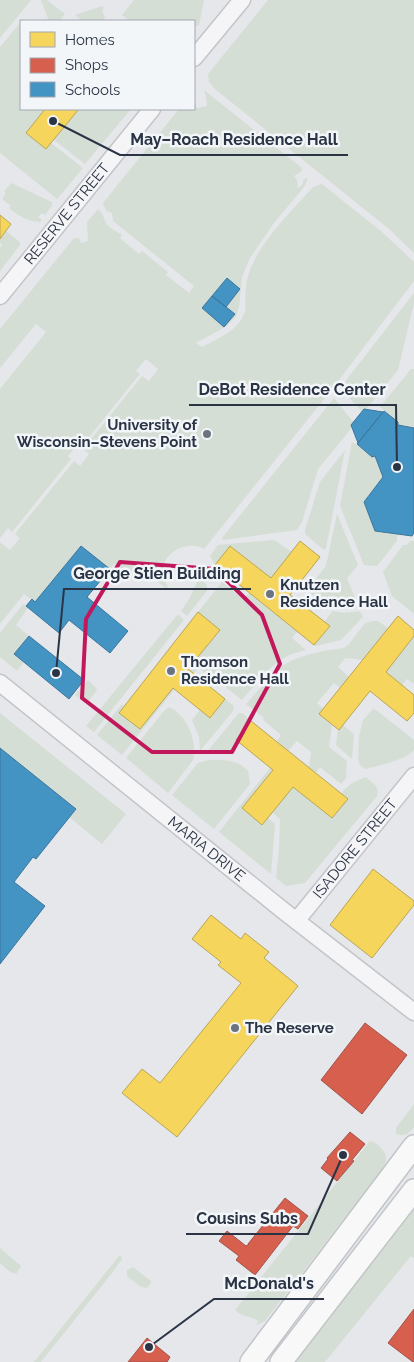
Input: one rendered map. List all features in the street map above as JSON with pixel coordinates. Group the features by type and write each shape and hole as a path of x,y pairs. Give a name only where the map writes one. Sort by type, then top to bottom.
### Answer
{"main road":[{"path":"263,1358 325,1263 414,1146"},
{"path":"281,1362 414,1190"}],"street":[{"path":"195,57 242,0"},
{"name":"RESERVE STREET","path":"0,296 151,110"},
{"name":"MARIA DRIVE","path":"0,683 414,1012"},
{"name":"ISADORE STREET","path":"297,920 414,776"}],"highlighted area":[{"path":"120,562 215,569 262,615 280,664 232,752 152,752 82,698 86,619"}],"shaded area":[{"path":"0,0 31,0 0,38"},
{"path":"41,0 47,0 65,14 60,20 49,20"},
{"path":"134,0 204,0 199,25 195,27 195,20 129,20 122,15"},
{"path":"268,0 414,0 414,253 389,229 215,89 209,82 208,74"},
{"path":"102,6 105,17 103,20 81,20 75,15"},
{"path":"20,23 20,110 44,110 27,133 46,149 51,143 83,168 57,199 0,153 0,47"},
{"path":"204,90 302,168 301,172 294,176 297,180 298,188 303,184 303,180 307,178 307,181 274,223 250,258 242,277 236,317 225,327 196,343 202,347 221,337 238,324 245,311 247,280 257,255 276,228 298,203 313,187 322,184 382,232 414,262 414,281 333,388 204,549 198,546 185,546 168,556 163,571 169,591 146,572 137,582 114,564 110,569 81,546 35,602 24,594 0,624 0,542 10,550 20,538 15,534 74,461 80,466 89,454 83,449 142,376 149,381 158,369 146,359 136,371 140,374 81,447 77,445 68,456 71,459 12,532 8,528 0,538 0,389 46,332 36,324 0,368 0,329 74,238 79,238 81,243 88,241 87,222 98,209 107,225 122,235 120,238 139,254 142,251 168,272 166,275 189,293 194,286 113,221 112,213 106,211 103,203 178,110 195,110 195,103 197,108 207,106","holes":["227,278 240,289 226,307 235,314 224,326 202,308"]},
{"path":"78,110 130,110 85,164 54,140"},
{"path":"11,183 52,202 52,206 45,215 42,213 38,217 42,220 40,222 31,221 20,216 9,208 11,206 2,199 6,193 4,192"},
{"path":"6,231 20,242 20,245 0,271 0,248 2,245 0,239"},
{"path":"414,293 414,303 398,370 363,413 340,388"},
{"path":"411,369 414,369 414,428 398,425 398,422 380,407"},
{"path":"334,398 355,424 318,469 302,522 297,530 223,540 222,538"},
{"path":"352,442 375,456 383,477 364,502 375,531 399,534 397,541 377,566 364,565 340,506"},
{"path":"345,450 326,548 324,550 305,534 305,530 320,482"},
{"path":"337,514 358,565 347,578 357,603 354,606 328,604 316,598 308,589 326,566"},
{"path":"274,540 292,552 271,578 231,546 215,565 210,556 218,545"},
{"path":"410,541 414,541 414,614 392,596 383,572 403,545 407,545"},
{"path":"199,578 207,585 207,591 187,616 181,611"},
{"path":"222,582 243,599 249,593 297,632 292,638 306,650 289,655 278,662 242,700 213,679 208,685 202,681 207,674 199,668 194,673 188,669 220,630 198,612"},
{"path":"23,604 28,608 16,625 29,636 14,654 24,662 17,671 0,657 0,633"},
{"path":"333,611 344,613 360,611 363,617 341,640 314,645 329,626 324,622"},
{"path":"178,614 184,620 94,732 86,726"},
{"path":"378,621 388,628 363,660 345,658 338,667 349,677 340,688 334,683 317,703 324,709 320,714 332,725 329,747 347,761 346,778 341,784 320,767 315,773 309,767 311,752 297,741 288,751 277,741 281,735 246,704 277,669 309,654 344,648 365,623"},
{"path":"414,636 414,684 407,679 402,685 386,672"},
{"path":"88,680 97,690 88,702 85,703 75,695"},
{"path":"173,688 174,690 122,755 97,735 122,704 124,707 119,713 140,729"},
{"path":"225,699 234,706 233,711 200,751 199,737 192,720 200,710 211,718"},
{"path":"169,707 181,716 190,729 194,753 193,760 168,793 126,758"},
{"path":"373,709 414,740 414,749 407,756 400,759 365,769 360,765 358,759 359,736 363,720"},
{"path":"0,713 126,814 102,844 69,817 76,809 0,748"},
{"path":"239,713 242,713 251,721 236,740 239,743 230,754 205,754"},
{"path":"343,725 354,734 352,759 336,745 338,729"},
{"path":"209,760 225,760 240,764 248,771 250,784 214,829 172,795 198,763"},
{"path":"270,768 273,770 242,808 262,825 268,818 275,824 271,874 219,832"},
{"path":"366,777 376,787 377,796 305,883 286,886 276,878 280,819 272,812 293,787 332,818 348,799 341,794 352,783"},
{"path":"414,1104 414,1127 406,1134 396,1134 396,1128"},
{"path":"370,1141 380,1147 386,1157 386,1161 379,1173 265,1321 256,1325 258,1321 238,1313 235,1310"},
{"path":"414,1203 414,1258 411,1256 325,1362 296,1362 297,1357"},
{"path":"0,1248 21,1266 17,1273 10,1272 0,1263"},
{"path":"119,1256 122,1259 112,1273 41,1362 34,1362"},
{"path":"133,1267 151,1281 147,1288 141,1287 127,1276 127,1270"}],"building: Homes":[{"path":"44,110 78,110 46,149 26,133"},
{"path":"0,215 11,224 0,239"},
{"name":"Knutzen Residence Hall","path":"300,541 320,557 290,595 330,626 314,645 215,565 230,546 271,578"},
{"name":"Thomson Residence Hall","path":"198,612 220,630 188,669 225,699 210,718 173,688 140,729 119,713"},
{"path":"398,616 414,630 414,636 386,672 414,695 414,713 407,721 370,691 339,730 319,714"},
{"path":"251,721 348,799 332,818 293,787 262,825 242,808 273,770 236,740"},
{"path":"373,869 414,901 414,905 372,958 330,925"},
{"name":"The Reserve","path":"211,915 241,939 245,933 269,952 264,958 298,986 177,1137 122,1093 142,1069 160,1083 241,983 218,965 221,962 192,939"}],"building: Shops":[{"path":"365,1023 407,1055 362,1114 321,1080"},
{"path":"350,1132 365,1144 337,1181 321,1168 327,1158"},
{"path":"285,1198 308,1216 298,1229 293,1226 255,1275 236,1260 239,1256 219,1241 227,1231 246,1246"},
{"path":"414,1309 414,1362 413,1362 388,1343"},
{"path":"147,1338 170,1357 167,1362 128,1362"}],"building: Schools":[{"path":"227,278 240,289 226,307 212,296"},
{"path":"212,296 235,314 224,327 202,308"},
{"path":"364,409 383,412 358,443 351,425"},
{"path":"384,411 398,422 398,425 414,428 414,533 412,536 375,531 364,502 383,477 375,456 372,457 357,444"},
{"path":"81,546 110,569 87,597 128,631 110,653 69,620 59,633 26,606 32,599 35,602"},
{"path":"29,636 84,680 69,699 14,654"},
{"path":"0,748 76,809 36,859 33,857 14,882 45,906 0,964"}],"place":[{"name":"May–Roach Residence Hall","path":"53,121"},
{"name":"University of Wisconsin–Stevens Point","path":"207,434"},
{"name":"DeBot Residence Center","path":"397,467"},
{"name":"Knutzen Residence Hall","path":"270,594"},
{"name":"Thomson Residence Hall","path":"171,671"},
{"name":"George Stien Building","path":"56,673"},
{"name":"The Reserve","path":"235,1028"},
{"name":"Cousins Subs","path":"343,1155"},
{"name":"McDonald's","path":"149,1347"}]}
